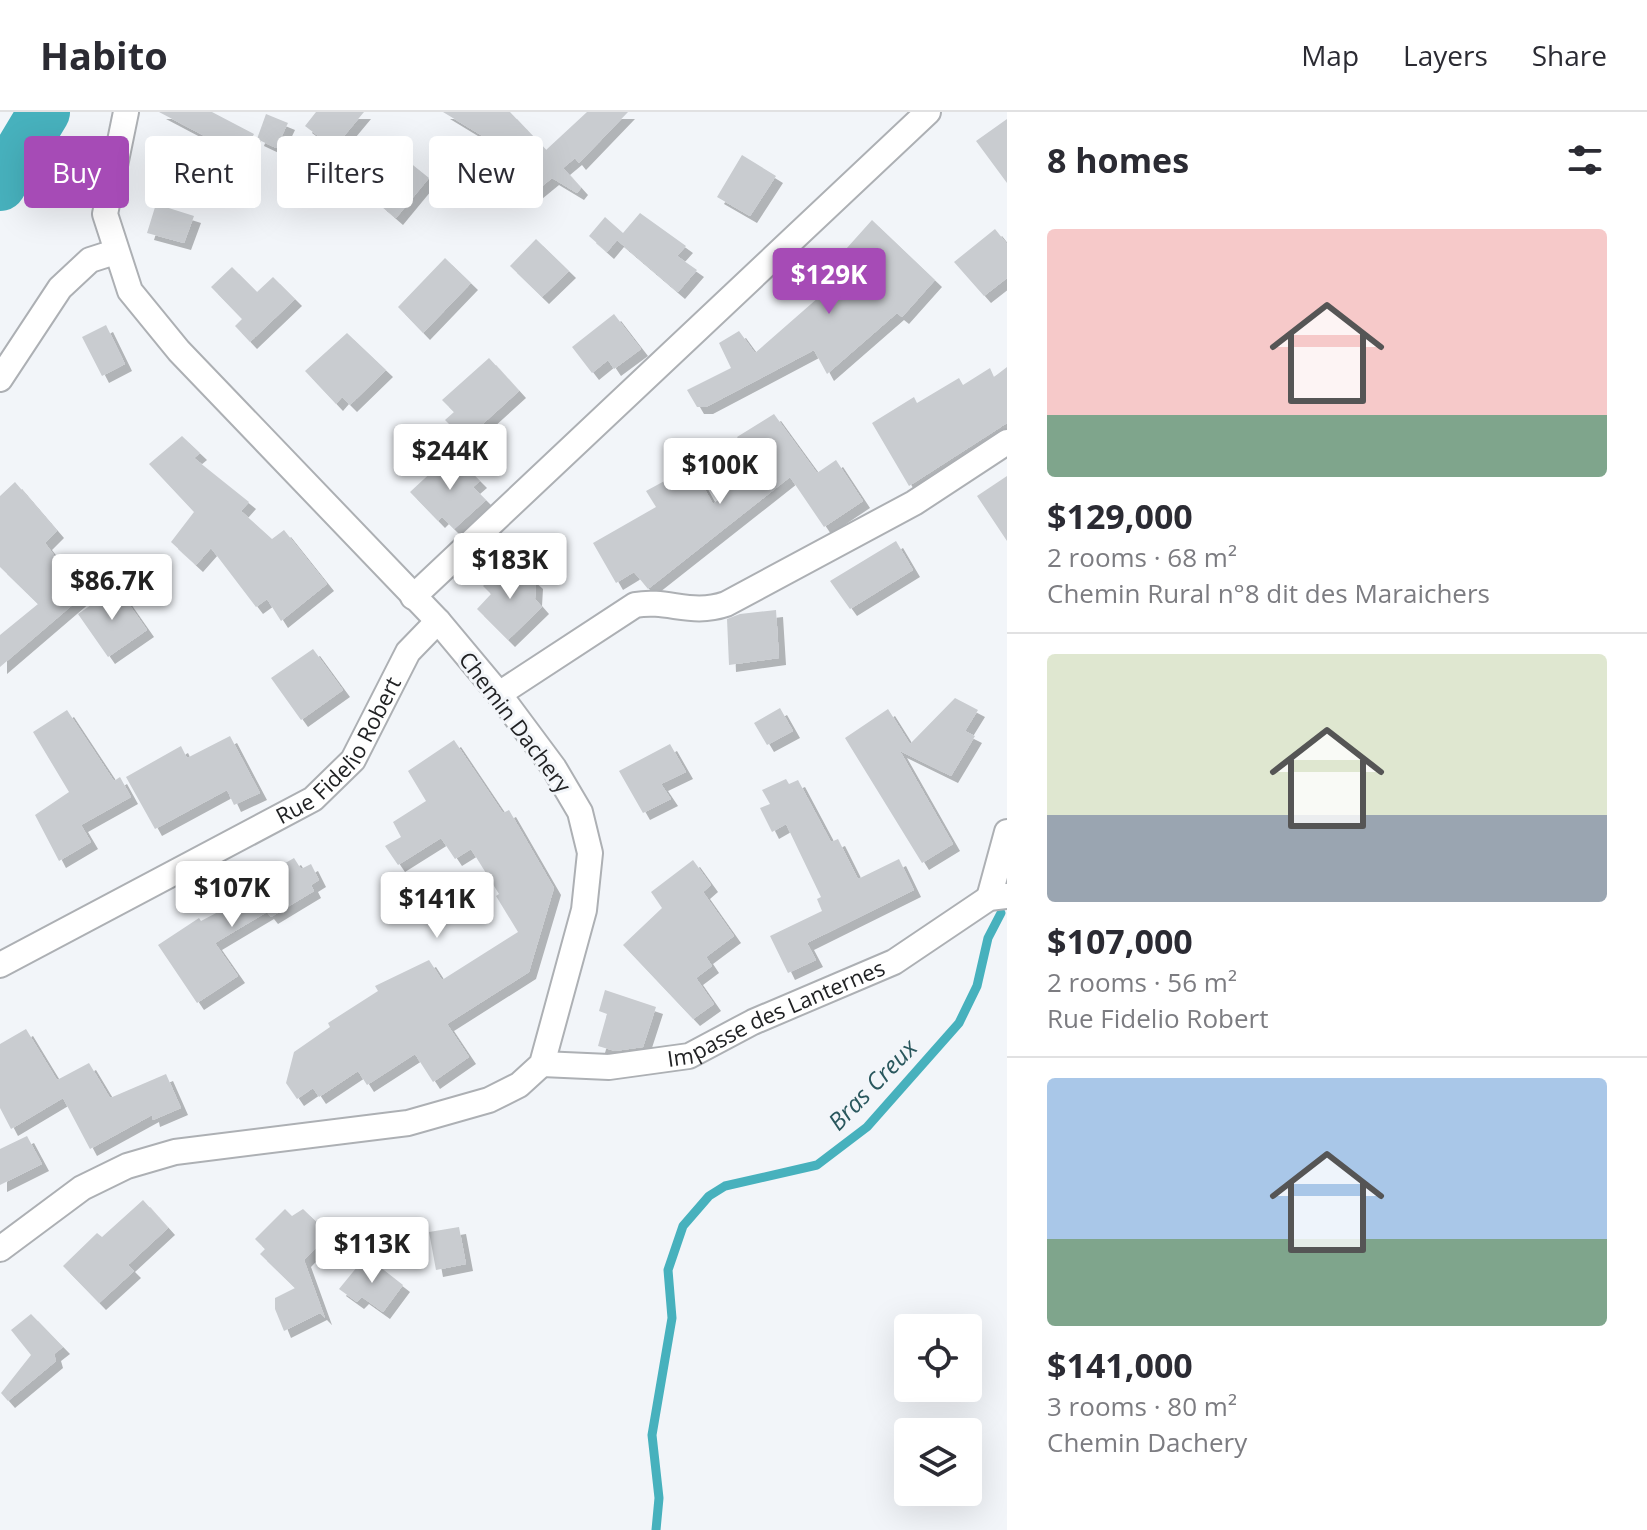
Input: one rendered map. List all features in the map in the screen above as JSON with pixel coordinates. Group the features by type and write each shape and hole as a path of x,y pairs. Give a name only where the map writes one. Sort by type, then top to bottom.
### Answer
{"street":[{"name":"Chemin Dachery","path":"126,112 105,214 130,291 179,351 438,621 499,694 554,768 580,812 590,853 584,910 542,1064"},
{"path":"413,597 928,112"},
{"path":"0,379 60,288 90,260 115,252"},
{"path":"499,694 635,605 649,602 694,610 726,604 914,503 1007,442"},
{"name":"Rue Fidelio Robert","path":"0,965 313,799 353,760 408,652 438,621"},
{"name":"Impasse des Lanternes","path":"542,1064 609,1067 689,1056 765,1016 894,962 998,897 1007,832"},
{"path":"0,1249 82,1188 127,1166 175,1152 408,1123 489,1100 519,1085 542,1064"}],"building":[{"path":"159,112 212,112 254,134 205,136"},
{"path":"316,112 364,112 344,136 318,136 305,126"},
{"path":"443,112 510,112 533,136 482,136"},
{"path":"587,112 628,112 579,163 575,158 563,168 581,188 577,193 552,178 543,185 543,147 546,150"},
{"path":"266,114 288,123 282,136 277,136 276,148 261,141 261,136 258,136"},
{"path":"1007,119 1007,183 976,141"},
{"path":"742,155 776,176 750,216 717,197"},
{"path":"413,165 429,178 413,197"},
{"path":"155,208 169,208 194,216 184,243 147,233"},
{"path":"384,208 404,208 396,218"},
{"path":"640,213 686,246 677,256 697,270 678,292 617,240 607,252 589,236 605,217 623,233"},
{"path":"872,220 935,280 902,317 897,313 827,374 814,350 706,407 697,407 687,390 731,368 719,343 739,331 755,353 851,269 838,258"},
{"path":"995,229 1007,244 1007,278 984,296 954,262"},
{"path":"536,239 569,271 542,297 510,266"},
{"path":"445,258 471,283 423,333 398,307"},
{"path":"232,267 257,292 273,277 295,299 250,342 235,326 242,319 211,287"},
{"path":"614,314 641,349 614,369 608,360 592,373 572,347"},
{"path":"106,325 125,364 102,376 82,337"},
{"path":"347,333 386,370 350,405 342,397 336,404 305,371"},
{"path":"489,358 519,391 465,440 445,420 454,412 442,400"},
{"path":"1007,367 1007,423 909,486 872,423 914,397 917,403 959,378 963,385 990,368 994,377"},
{"path":"774,414 817,473 836,460 863,501 824,527 790,477 648,589 634,572 616,583 593,543 656,507 646,491 692,466 713,504 758,467 737,437"},
{"path":"182,436 200,453 194,458 249,502 241,511 272,539 284,530 327,584 281,621 267,599 256,607 211,548 196,565 171,542 194,512 149,464"},
{"path":"452,453 480,481 473,487 486,500 454,529 442,517 438,521 410,492"},
{"path":"1007,476 1007,541 977,496"},
{"path":"15,482 57,531 45,543 84,595 0,667 0,635 38,604 0,567 0,496"},
{"path":"896,541 913,570 850,609 830,581"},
{"path":"518,566 536,582 535,599 542,607 508,640 477,609 491,594 483,586 502,568 508,576"},
{"path":"117,587 147,630 108,657 78,614"},
{"path":"776,610 779,658 729,665 727,619 740,614"},
{"path":"313,649 343,690 301,720 271,678"},
{"path":"955,698 978,710 965,731 975,736 951,776 900,751 953,844 922,863 845,738 888,709 910,744"},
{"path":"780,708 793,731 767,745 754,723"},
{"path":"67,710 114,781 120,777 131,797 81,825 91,842 59,861 35,815 69,792 33,732"},
{"path":"230,736 260,793 234,805 227,790 155,829 126,777 181,746 187,758"},
{"path":"454,740 503,813 509,810 554,888 529,972 447,1024 469,1057 433,1082 415,1054 367,1085 358,1071 319,1097 313,1088 297,1099 286,1083 294,1052 330,1027 328,1023 378,991 375,986 429,960 442,980 518,932 471,849 455,859 441,838 398,865 385,846 401,837 393,822 426,801 408,771"},
{"path":"670,744 686,772 661,784 671,799 643,813 619,771"},
{"path":"786,779 789,784 798,780 831,842 838,839 858,879 899,859 914,890 807,943 816,960 788,973 770,936 822,911 817,899 821,897 786,824 772,832 760,808 770,804 762,790"},
{"path":"294,858 301,869 311,864 319,880 311,885 314,891 271,917 267,912 215,943 238,976 197,1003 158,945 199,918 201,921 256,892 251,883"},
{"path":"693,860 711,885 703,892 734,936 706,957 712,966 696,978 714,1004 693,1019 623,945 662,908 651,892"},
{"path":"605,990 656,1007 643,1047 615,1051 598,1046 607,1014 599,1011"},
{"path":"26,1029 57,1080 89,1063 110,1098 166,1074 181,1108 153,1120 152,1115 90,1149 63,1098 11,1129 0,1108 0,1044"},
{"path":"27,1136 42,1164 0,1185 0,1149"},
{"path":"143,1200 168,1228 128,1265 134,1271 99,1303 63,1266 97,1233 102,1237"},
{"path":"285,1209 292,1216 303,1209 329,1234 304,1260 325,1318 320,1313 284,1331 275,1309 275,1298 295,1288 260,1254 265,1249 255,1239"},
{"path":"459,1227 466,1264 436,1270 429,1232"},
{"path":"366,1256 403,1285 383,1312 362,1297 357,1302 339,1289"},
{"path":"31,1314 63,1347 54,1354 56,1361 8,1401 1,1393 31,1355 11,1330"}],"waterway":[{"path":"0,185 44,112"},
{"name":"Bras Creux","path":"656,1530 659,1498 652,1435 672,1318 668,1270 683,1226 709,1196 725,1186 817,1165 867,1127 959,1023 977,986 988,938 1001,913"}]}
